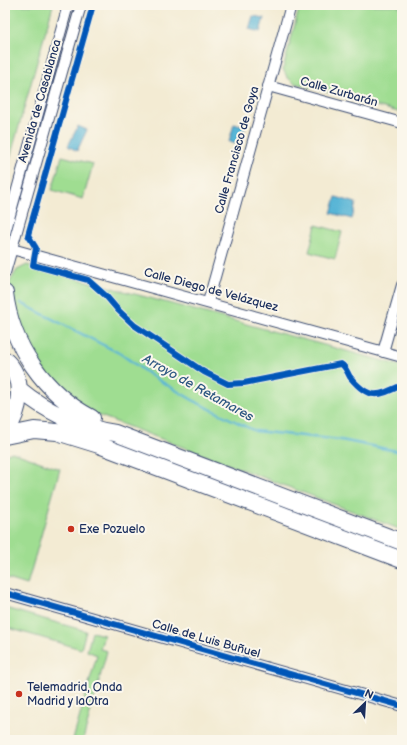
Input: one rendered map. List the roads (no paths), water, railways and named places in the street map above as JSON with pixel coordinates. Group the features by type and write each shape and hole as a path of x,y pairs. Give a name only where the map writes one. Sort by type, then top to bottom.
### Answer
{"highway":[{"path":"5,293 7,310 14,329 37,372 54,392 76,410 102,423 115,433"},
{"path":"5,360 15,375 19,389 19,406 14,422 5,435"},
{"path":"19,389 38,405 99,431 115,433 402,542"},
{"path":"5,435 34,430 58,432 402,560"}],"street":[{"name":"Avenida de Casablanca","path":"5,233 68,5"},
{"name":"Avenida de Casablanca","path":"5,273 80,5"},
{"name":"Calle Francisco de Goya","path":"208,302 291,5"},
{"name":"Calle Zurbarán","path":"268,86 402,123"},
{"name":"Calle Diego de Velázquez","path":"12,249 208,302 402,357"},
{"path":"383,352 402,285"},
{"name":"Calle de Luis Buñuel","path":"5,593 402,706"}],"water":[{"path":"253,16 264,18 260,32 249,29"},
{"path":"234,124 245,127 240,145 229,142"},
{"path":"78,126 87,130 77,151 68,146"},
{"path":"336,197 356,203 352,219 331,213"}],"waterway":[{"name":"Arroyo de Retamares","path":"21,303 121,354 150,375 196,402 255,431 341,440 402,452"}],"place":[{"name":"Exe Pozuelo","path":"71,529"},
{"name":"Telemadrid, Onda Madrid y laOtra","path":"19,694"}]}
